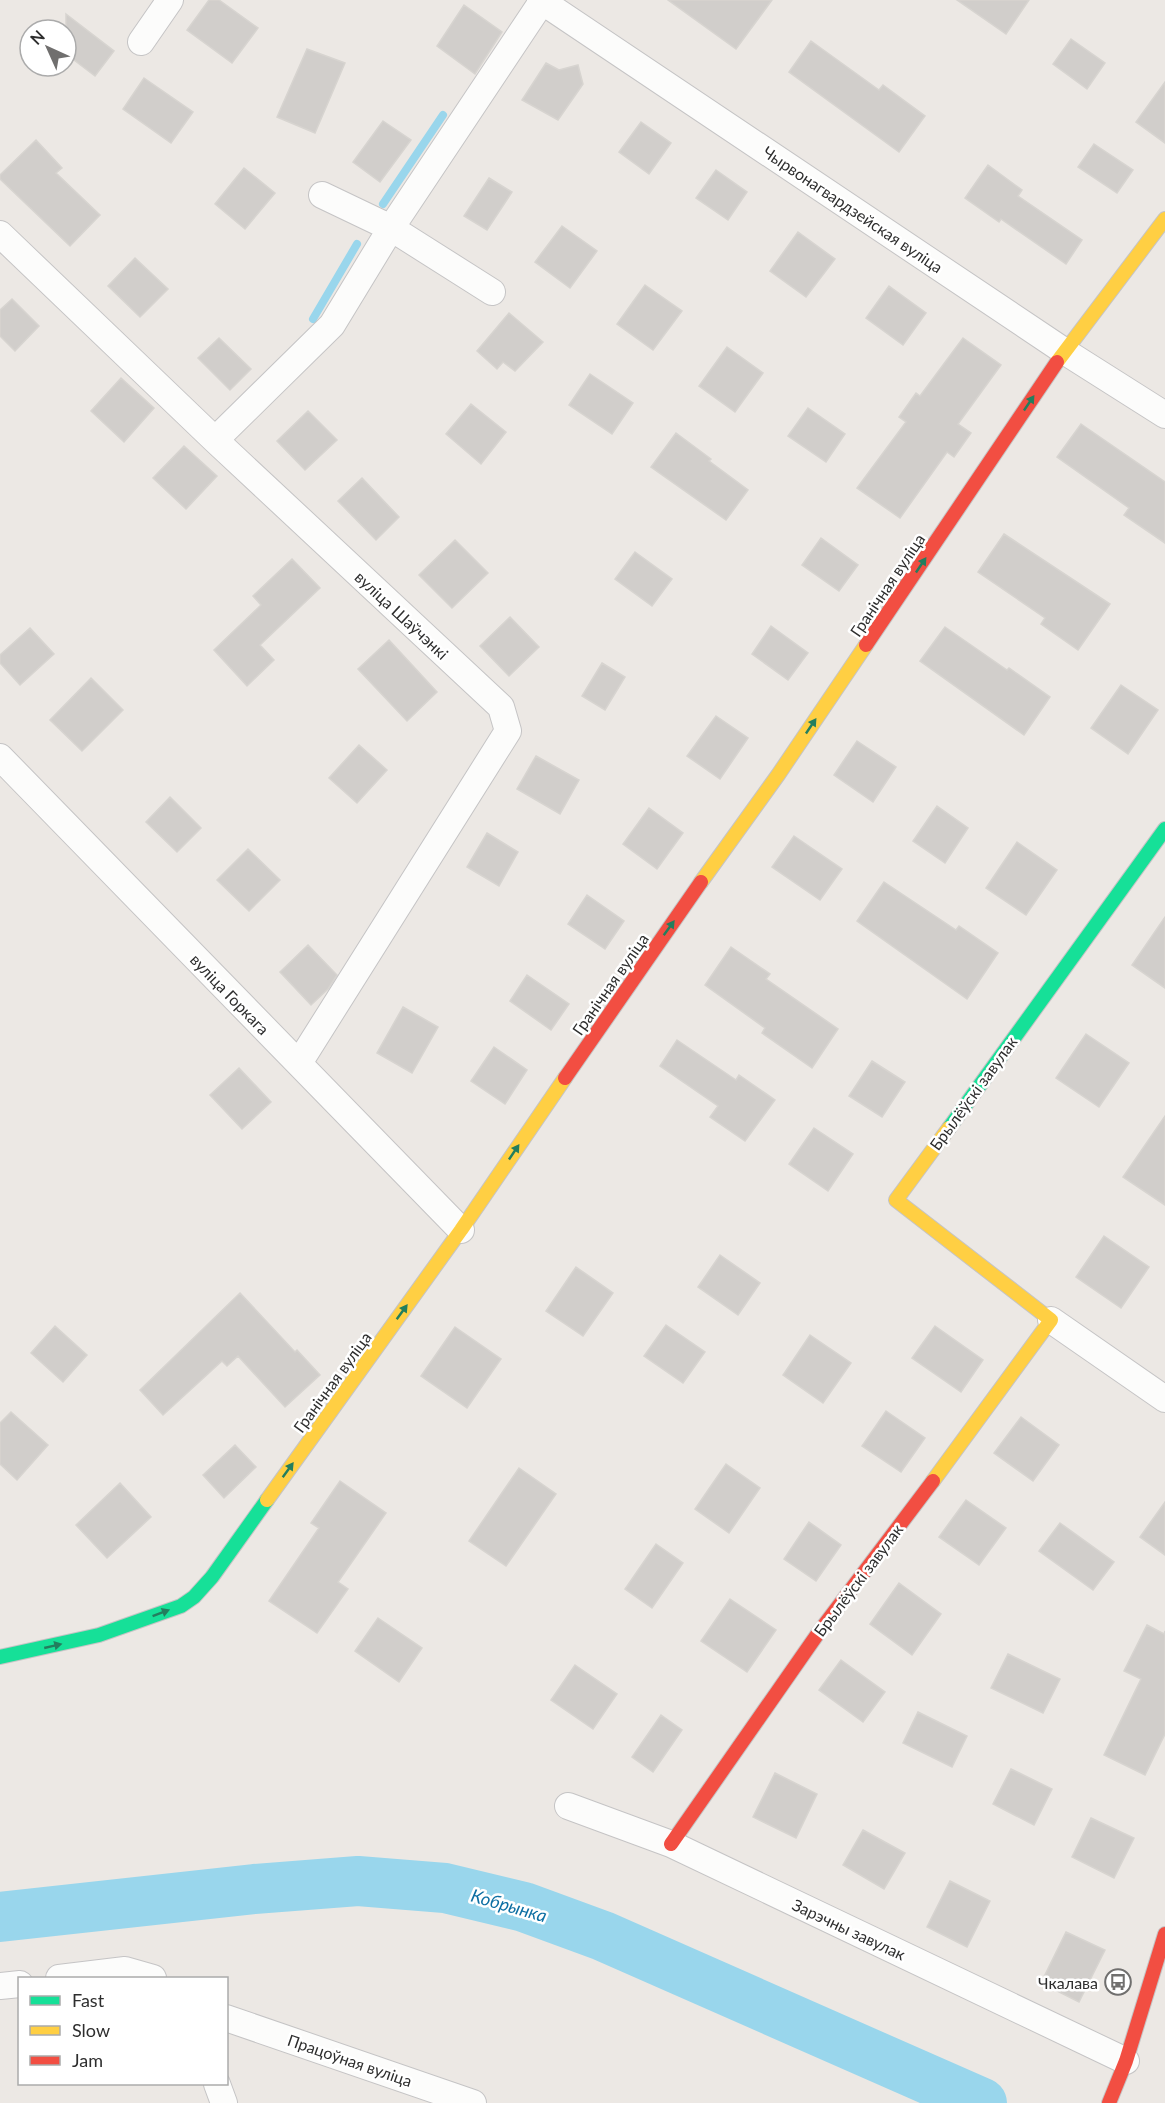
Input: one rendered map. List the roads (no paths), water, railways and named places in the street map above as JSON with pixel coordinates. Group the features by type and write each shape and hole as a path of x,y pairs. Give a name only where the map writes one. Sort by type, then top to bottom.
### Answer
{"main road":[{"name":"Гранічная вуліца","path":"0,1657 106,1633 171,1610 194,1597 219,1567 461,1230 635,975 799,745 1064,351 1165,219"},
{"name":"Брылёўскі завулак","path":"671,1844 819,1632 1051,1320 896,1200 1165,828"},
{"path":"1109,2103 1126,2061 1165,1934"}],"street":[{"path":"141,42 170,0"},
{"name":"Чырвонагвардзейская вуліца","path":"215,440 332,325 391,228 542,0 1064,351 1165,415"},
{"path":"322,195 391,228 492,292"},
{"name":"вуліца Шаўчэнкі","path":"0,234 215,440 501,707 508,731 298,1064"},
{"name":"вуліца Горкага","path":"0,757 461,1230"},
{"name":"Брылёўскі завулак","path":"1051,1320 1165,1399"},
{"name":"Зарэчны завулак","path":"568,1806 671,1844 1126,2061"},
{"path":"67,1977 125,1970 150,1977"},
{"path":"0,1986 18,1984"},
{"name":"Працоўная вуліца","path":"228,2019 473,2103"},
{"path":"217,2085 224,2103"}],"waterway":[{"path":"383,204 443,115"},
{"path":"313,319 357,244"},
{"name":"Кобрынка","path":"0,1917 254,1889 358,1881 445,1888 524,1907 603,1936 982,2103"}],"place":[{"name":"Чкалава","path":"1118,1982"}]}
